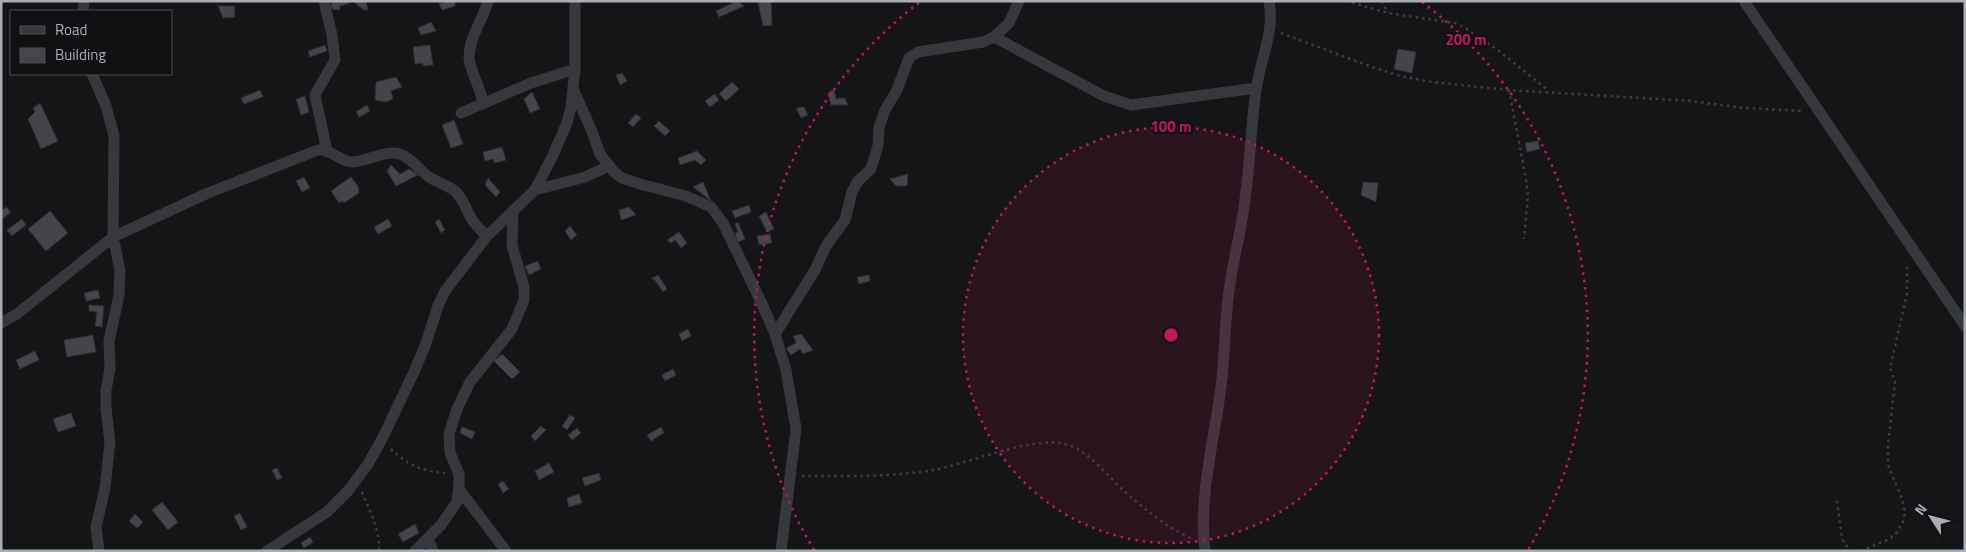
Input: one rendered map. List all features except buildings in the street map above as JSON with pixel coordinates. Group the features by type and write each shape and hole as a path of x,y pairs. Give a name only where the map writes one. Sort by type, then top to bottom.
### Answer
{"street":[{"path":"324,1 332,35 334,60 315,95 327,151"},
{"path":"483,104 481,90 471,68 469,57 476,28 488,1"},
{"path":"267,551 327,512 348,491 368,464 383,438 425,346 445,291 487,236 535,190 567,122 574,91 575,1"},
{"path":"775,334 815,270 826,246 845,220 852,192 858,181 871,169 878,146 880,127 885,110 896,90 909,58 918,52 983,42 994,37 1010,23 1019,1"},
{"path":"1205,548 1203,508 1206,480 1222,379 1224,333 1230,285 1245,200 1256,88 1270,29 1269,1"},
{"path":"1744,1 1965,326"},
{"path":"994,37 1104,96 1131,105 1256,88"},
{"path":"461,113 532,83 575,69"},
{"path":"92,75 106,106 114,136 113,237 120,270 119,295 109,341 110,370 106,390 106,408 110,442 105,488 96,527 99,551"},
{"path":"574,91 600,154 622,178 686,196 711,207 723,223 775,334 786,370 796,429 781,551"},
{"path":"1,323 18,314 113,237 208,193 318,150 327,151 351,162 378,155 396,153 411,160 432,179 445,184 456,193 465,204 478,228 487,236"},
{"path":"535,190 585,177 609,166"},
{"path":"415,551 441,525 457,502 459,489 458,474 450,453 449,434 457,409 470,382 512,329 524,300 524,286 512,245 513,210"},
{"path":"459,489 506,551"},
{"path":"428,538 433,551"}],"path":[{"path":"1346,1 1388,13 1455,23 1472,32 1499,51 1549,91"},
{"path":"1382,1 1388,13"},
{"path":"1270,29 1400,76 1432,82 1509,90 1690,100 1744,108 1819,112"},
{"path":"1509,90 1528,195 1524,239"},
{"path":"1861,551 1887,540 1895,534 1903,522 1905,512 1902,499 1888,465 1888,444 1895,382 1890,368 1907,294 1907,261 1911,247"},
{"path":"383,438 401,458 420,469 458,474"},
{"path":"790,476 852,476 928,471 1026,446 1050,442 1064,444 1077,449 1097,464 1123,490 1174,530 1205,548"},
{"path":"356,480 376,523 380,538 379,551"},
{"path":"1837,500 1842,538 1851,551"}]}
